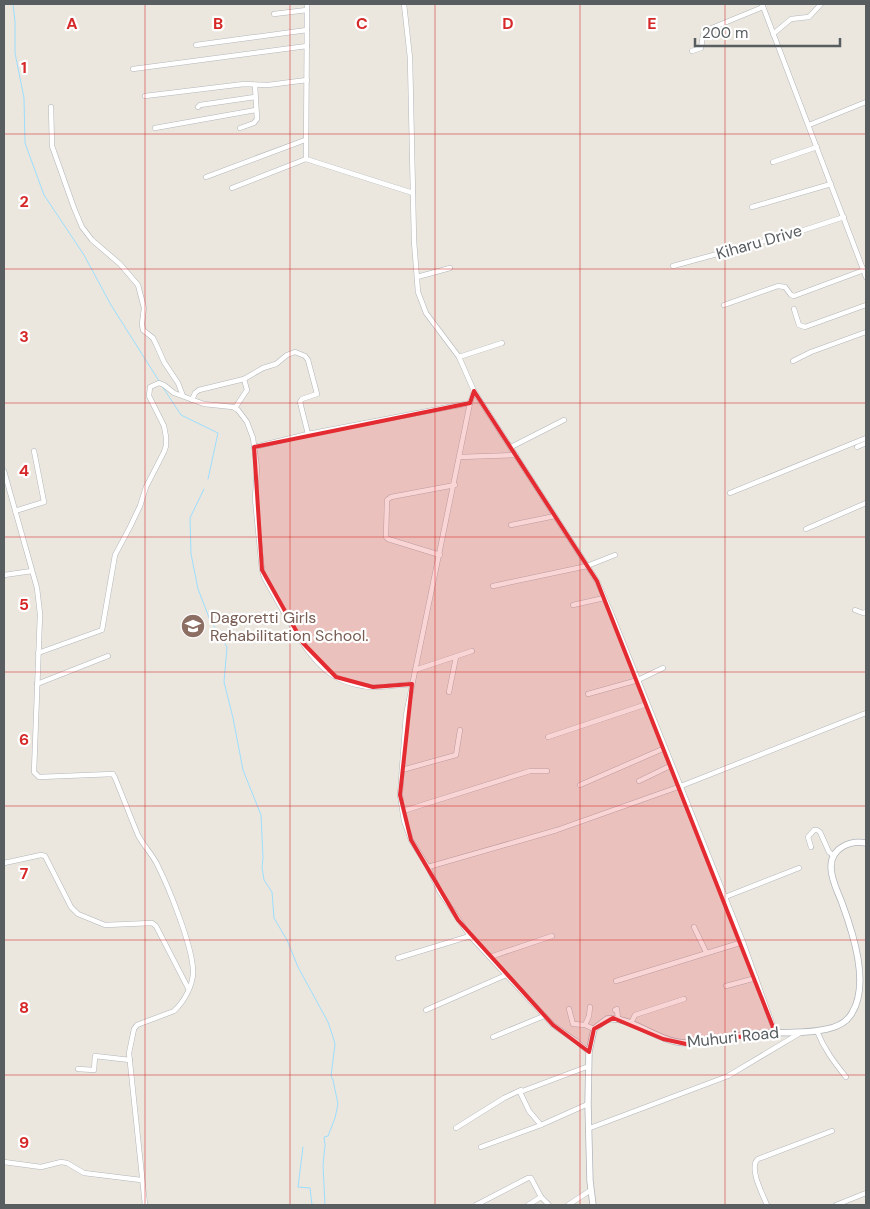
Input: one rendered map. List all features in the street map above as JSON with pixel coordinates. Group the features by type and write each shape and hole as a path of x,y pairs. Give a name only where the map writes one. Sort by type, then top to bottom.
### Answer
{"main road":[{"path":"834,856 846,845 853,842 866,843"},
{"name":"Muhuri Road","path":"618,1019 631,1023 663,1039 686,1044 749,1034 818,1031 837,1026 850,1017 858,992 858,954 833,877 831,865 834,856"},
{"path":"593,1205 588,1104 589,1052 594,1029 607,1019 618,1019"}],"street":[{"path":"274,14 315,4"},
{"path":"404,4 410,64 416,277 423,307 438,331 459,357 474,391 597,581 743,942 775,1032"},
{"path":"773,34 791,19 809,16 821,4"},
{"path":"692,51 701,48 703,35 707,30 762,5 866,277"},
{"path":"306,159 307,6"},
{"path":"196,44 307,30"},
{"path":"133,69 308,46"},
{"path":"146,96 244,84 268,86 307,80"},
{"path":"240,128 254,123 257,119 255,85"},
{"path":"198,107 200,105 255,97"},
{"path":"808,125 866,102"},
{"path":"51,107 52,146 82,227 92,240 120,264 138,285 144,308 143,330 153,338 164,362 178,383 183,396"},
{"path":"155,128 256,110"},
{"path":"206,177 305,140"},
{"path":"773,162 817,147"},
{"path":"232,188 306,159 413,193"},
{"path":"752,207 832,184"},
{"name":"Kiharu Drive","path":"673,266 798,232 844,217"},
{"path":"416,277 450,268"},
{"path":"724,304 778,286 785,287 790,295 794,296 864,270"},
{"path":"794,309 799,324 804,327 866,305"},
{"path":"794,360 866,332"},
{"path":"459,357 502,342"},
{"path":"192,400 195,393 199,390 244,379 263,368 281,361 293,352 298,352 308,360 317,394 300,402 308,434"},
{"path":"235,408 247,390 244,379"},
{"path":"38,653 102,630 115,555 166,446 164,426 149,396 150,387 159,383 192,400 204,404 235,408 242,414 251,430 257,468 256,510 262,570 302,642 318,662 336,678 360,685 374,687 412,684"},
{"path":"474,391 470,402 406,715 400,795 404,821 411,840 428,867 440,892 470,936 553,1025 589,1052"},
{"path":"254,447 308,434 470,402"},
{"path":"511,447 564,420"},
{"path":"730,493 866,438"},
{"path":"857,447 866,443"},
{"path":"15,511 44,502 34,451"},
{"path":"460,457 516,455"},
{"path":"4,471 37,588 40,614 34,772 39,777 112,774 139,837 164,879 186,937 193,969 193,977 178,1007 174,1011 137,1025 134,1029 130,1060 145,1205"},
{"path":"440,555 388,540 386,537 387,500 391,497 454,485"},
{"path":"806,529 866,503"},
{"path":"511,525 555,516"},
{"path":"493,586 587,566 615,555"},
{"path":"4,575 32,571"},
{"path":"573,606 604,598"},
{"path":"855,610 866,612"},
{"path":"415,670 472,651"},
{"path":"37,684 108,656"},
{"path":"449,692 456,657"},
{"path":"588,694 638,680 663,668"},
{"path":"548,738 647,704"},
{"path":"428,867 557,830 681,786 866,713"},
{"path":"402,770 456,755 460,730"},
{"path":"580,785 665,748"},
{"path":"639,781 672,765"},
{"path":"403,811 530,771 547,771"},
{"path":"811,847 808,837 814,830 817,830 820,832 829,852 834,856"},
{"path":"4,864 42,855 45,856 71,907 78,914 105,925 152,923 156,926 188,988"},
{"path":"725,897 799,868"},
{"path":"694,927 706,952"},
{"path":"398,958 470,936"},
{"path":"490,958 552,936"},
{"path":"616,981 743,942"},
{"path":"426,1010 506,975"},
{"path":"726,986 756,978"},
{"path":"631,1023 635,1015 684,1000"},
{"path":"585,1025 589,1016 590,1006"},
{"path":"618,1019 616,1009 624,1007"},
{"path":"569,1010 573,1024 585,1025 594,1029"},
{"path":"493,1037 544,1016"},
{"path":"818,1031 830,1057 846,1077"},
{"path":"590,1128 728,1076 801,1032"},
{"path":"78,1069 94,1070 95,1056 130,1060"},
{"path":"456,1128 504,1098 521,1090 589,1066"},
{"path":"521,1090 520,1094 524,1102 541,1125"},
{"path":"481,1147 541,1125 588,1104"},
{"path":"767,1205 756,1175 755,1162 832,1131"},
{"path":"4,1162 41,1167 61,1162 67,1163 84,1173 141,1180"},
{"path":"476,1205 528,1178 531,1178 541,1197 549,1205"},
{"path":"568,1205 591,1190"},
{"path":"836,1205 866,1194"},
{"path":"528,1205 541,1197"}],"highlighted area":[{"path":"474,391 597,581 775,1032 686,1044 663,1039 613,1018 594,1029 589,1052 553,1025 458,920 411,840 400,795 412,684 373,687 336,677 303,643 262,570 254,447 470,403"}],"waterway":[{"path":"13,4 15,53 24,98 25,143 44,195 84,255 111,305 159,381"},
{"path":"162,386 181,415 218,433 208,479"},
{"path":"204,489 190,518 191,554 198,589 210,620 227,647 224,682 243,770 261,815 264,880 272,892 274,918 328,1022 335,1044 331,1076 338,1104 328,1136 324,1137 325,1205"},
{"path":"303,1147 298,1187 310,1188 312,1205"}],"place":[{"name":"Dagoretti Girls Rehabilitation School.","path":"193,626"}]}
